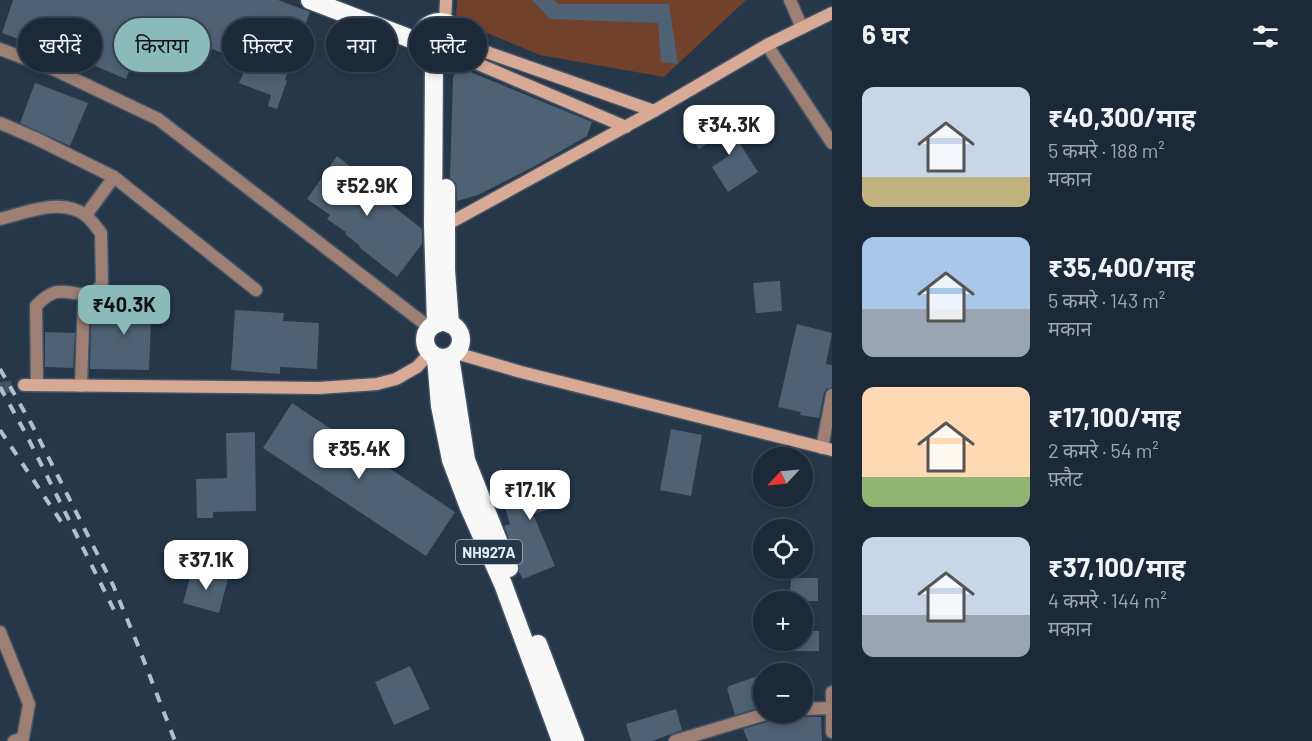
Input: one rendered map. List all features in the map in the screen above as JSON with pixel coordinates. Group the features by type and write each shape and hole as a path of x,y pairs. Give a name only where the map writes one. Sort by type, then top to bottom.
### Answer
{"highway":[{"path":"310,0 409,33"},
{"path":"338,0 409,32"},
{"name":"NH927A","path":"439,325 433,225 448,72"},
{"name":"NH927A","path":"450,72 446,225 439,325 425,340 443,355 466,460 575,741"},
{"name":"NH927A","path":"439,325 456,327 461,340 443,355 440,406 451,460 503,585 561,741"}],"main road":[{"path":"445,18 446,0"},
{"path":"446,225 626,127 767,45 832,13"},
{"path":"487,66 654,111"},
{"path":"487,71 626,127"},
{"path":"31,385 319,388 377,384 396,379 443,355 827,449"}],"street":[{"path":"790,0 802,28"},
{"path":"767,45 832,143"},
{"path":"0,49 53,69 158,119 439,325"},
{"path":"0,123 114,177 256,290"},
{"path":"86,215 114,177"},
{"path":"0,219 58,206 86,215 101,232 102,285 91,295 64,291 49,293 36,306 31,385"},
{"path":"81,386 84,295"},
{"path":"827,449 832,395"},
{"path":"0,632 29,704 23,738 14,741"},
{"path":"832,692 832,732"},
{"path":"813,709 831,708"},
{"path":"675,741 753,718"}],"shaded area":[{"path":"457,0 746,0 664,77 540,55 487,33 487,18 456,18"}],"building":[{"path":"13,0 278,0 310,12 308,18 222,18 222,53 210,48 210,18 114,18 114,72 129,72 126,79 102,69 102,18 18,18 18,39 2,33"},
{"path":"532,0 555,0 558,4 669,4 678,64 661,62 658,23 550,19"},
{"path":"244,72 288,72 277,109 268,106 271,95 239,83"},
{"path":"455,72 470,72 592,122 587,136 478,195 457,201 456,183 450,178"},
{"path":"35,83 88,103 70,146 20,123"},
{"path":"724,119 758,172 728,192 712,167 730,155 718,137 699,149 693,140"},
{"path":"337,156 376,187 374,191 422,229 422,244 397,277 359,247 345,234 346,232 327,219 330,215 307,199"},
{"path":"780,281 782,311 756,313 753,283"},
{"path":"126,289 152,290 149,370 90,369 91,319 125,320"},
{"path":"235,310 284,313 283,321 319,323 317,369 280,367 280,374 231,370"},
{"path":"797,324 832,333 826,364 832,365 832,387 826,389 824,393 819,418 800,415 801,412 778,407"},
{"path":"45,332 75,333 73,368 45,367"},
{"path":"292,403 455,512 426,556 263,448"},
{"path":"671,429 702,435 691,496 660,490"},
{"path":"255,432 256,511 213,512 213,518 197,518 196,479 227,478 226,433"},
{"path":"523,476 526,486 557,476 566,504 533,514 555,566 523,579 504,526 510,524 498,484"},
{"path":"192,570 228,579 219,613 183,603"},
{"path":"818,578 818,601 813,601 813,591 790,591 791,579"},
{"path":"813,631 819,631 819,651 813,651"},
{"path":"410,666 430,709 394,725 375,682"},
{"path":"753,678 753,709 735,715 727,689 729,686"},
{"path":"676,709 682,730 652,741 631,741 626,724"},
{"path":"813,717 821,717 822,741 748,741 743,729 764,723 813,723"}],"tunnel":[{"path":"0,388 24,385"}],"railway":[{"path":"0,369 32,425 113,585 175,741"},
{"path":"0,387 114,610"},
{"path":"0,430 62,523"}]}
